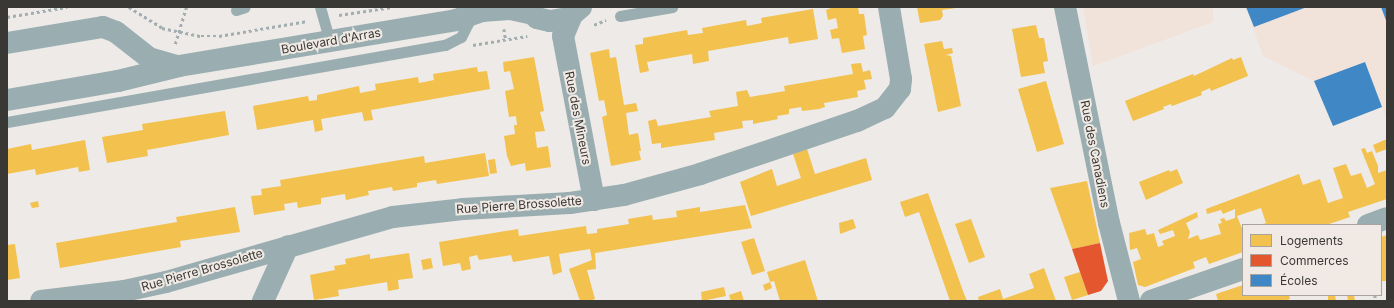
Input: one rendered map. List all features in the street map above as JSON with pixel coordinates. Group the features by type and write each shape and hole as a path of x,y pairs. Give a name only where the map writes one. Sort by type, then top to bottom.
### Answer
{"street":[{"name":"Rue Pierre Brossolette","path":"41,301 124,291 166,282 288,246 406,215 463,209 594,200 641,191 700,174 857,121 885,108 900,89 901,79 889,7"},
{"name":"Rue des Canadiens","path":"1065,7 1109,223 1128,301"},
{"name":"Boulevard d'Arras","path":"7,100 118,81 179,66 330,41 480,10 510,8 533,13"},
{"path":"533,13 560,20 576,11"},
{"path":"533,13 563,36 576,11"},
{"path":"7,43 99,27 112,30 149,58 179,66"},
{"name":"Rue des Mineurs","path":"563,36 594,200"},
{"path":"118,81 124,76 129,65 124,39"},
{"path":"1371,224 1387,218"},
{"path":"263,301 288,246"},
{"path":"1151,301 1242,269"}],"lane":[{"path":"320,7 330,41"},
{"path":"620,16 672,7"},
{"path":"7,122 437,47 455,41 466,30 480,10"}],"path":[{"path":"7,17 67,7"},
{"path":"129,7 156,25 177,32 219,36 392,7"},
{"path":"179,66 175,43 177,32 186,7"},
{"path":"455,41 478,46 532,37"}],"shaded area":[{"path":"1083,7 1213,7 1213,22 1093,66"},
{"path":"1246,7 1387,7 1387,119 1382,107 1333,126 1314,81 1263,56"}],"building: Logements":[{"path":"834,7 858,7 859,14 864,14 867,35 863,36 865,49 842,53 839,38 832,39 830,30 838,28 836,18 828,20 826,10"},
{"path":"917,7 956,8 942,10 943,16 940,20 920,23"},
{"path":"813,9 818,39 789,44 788,37 708,51 709,61 693,64 692,54 647,62 649,71 640,73 635,45 643,44 643,38 687,30 688,35 703,33 702,28 746,20 747,26 762,23 761,18"},
{"path":"1036,25 1039,38 1044,38 1048,61 1043,62 1045,73 1021,77 1012,29"},
{"path":"942,41 944,49 952,48 953,53 946,55 951,56 961,106 938,112 924,44"},
{"path":"609,49 610,58 616,57 624,105 636,103 638,111 626,113 629,135 638,133 641,151 639,151 641,160 611,166 602,117 607,115 604,100 599,101 590,53"},
{"path":"534,57 544,111 540,112 545,131 535,132 537,148 548,146 551,167 526,171 525,163 511,166 507,156 504,136 515,134 514,125 517,125 516,116 509,117 505,91 514,89 510,71 504,72 503,62"},
{"path":"1241,57 1248,76 1211,91 1210,88 1201,92 1202,95 1172,106 1171,104 1163,107 1164,109 1133,121 1125,101 1193,74 1194,76 1232,58 1233,60"},
{"path":"861,63 863,72 870,70 872,79 864,80 866,89 857,91 858,97 824,103 825,107 819,109 802,111 801,107 789,109 789,114 777,116 778,119 753,124 753,120 742,121 743,128 714,133 715,140 661,148 661,143 652,144 648,121 656,119 658,126 711,117 709,111 738,106 736,92 747,90 750,97 785,91 784,86 853,74 851,64"},
{"path":"477,67 478,72 487,71 490,89 371,110 373,120 364,121 362,112 321,119 323,130 315,132 313,120 257,130 253,106 308,96 309,101 317,100 317,95 359,86 360,93 376,90 375,84 418,77 419,83 434,80 433,74"},
{"path":"1046,81 1064,144 1037,152 1018,89"},
{"path":"225,111 229,135 147,150 148,156 107,163 102,137 143,130 142,124"},
{"path":"1387,139 1387,149 1376,153 1373,145"},
{"path":"85,140 90,170 79,172 78,167 36,175 35,169 7,174 7,149 31,144 32,150"},
{"path":"1365,148 1367,153 1372,151 1378,166 1378,173 1387,170 1387,199 1348,212 1350,217 1329,224 1263,224 1266,223 1261,208 1237,216 1242,228 1242,252 1209,264 1206,257 1193,262 1195,268 1145,287 1138,285 1133,262 1141,259 1137,248 1130,250 1129,233 1145,229 1147,235 1154,233 1158,247 1164,245 1162,241 1175,236 1173,230 1160,234 1158,230 1197,212 1198,217 1186,223 1190,232 1188,239 1198,235 1200,240 1221,234 1218,224 1222,223 1220,219 1224,218 1226,221 1235,218 1235,209 1223,214 1221,210 1207,214 1206,209 1299,174 1303,185 1320,179 1328,203 1343,198 1333,168 1346,164 1351,176 1361,173 1367,188 1375,184 1361,149"},
{"path":"807,149 815,174 866,158 872,180 751,216 740,182 772,169 777,186 801,178 793,154"},
{"path":"485,153 489,176 437,184 436,180 417,183 417,187 393,191 392,187 368,191 369,195 346,200 345,194 321,198 321,204 298,208 297,202 284,204 285,210 254,215 251,196 262,195 261,189 281,186 280,180 424,156 425,163"},
{"path":"495,159 497,173 490,174 488,160"},
{"path":"1177,169 1183,183 1146,200 1139,182 1169,170 1170,172"},
{"path":"1087,181 1100,243 1072,249 1050,188"},
{"path":"928,193 967,301 950,301 919,212 905,217 900,202"},
{"path":"38,201 39,207 32,208 30,203"},
{"path":"745,205 752,228 595,253 596,269 587,270 595,299 589,301 580,301 569,269 592,260 590,249 559,254 562,272 553,275 549,256 513,262 511,255 479,260 477,255 469,257 471,269 462,271 460,263 443,266 439,242 518,229 519,236 586,226 587,234 597,233 597,229 629,224 628,219 652,215 653,220 677,217 676,211 700,207 700,212"},
{"path":"235,207 240,232 180,241 181,247 60,268 56,243 177,222 176,217"},
{"path":"853,219 856,228 840,234 839,223"},
{"path":"971,219 985,257 969,263 955,224"},
{"path":"1387,235 1387,281 1382,281 1382,237"},
{"path":"754,238 765,271 752,275 741,242"},
{"path":"15,244 20,278 7,280 7,245"},
{"path":"409,253 413,278 398,280 399,289 388,291 387,282 338,290 339,296 314,300 310,275 335,270 334,266 346,264 345,259 370,254 370,259"},
{"path":"431,258 433,268 423,270 421,260"},
{"path":"805,260 818,301 780,301 774,281 770,282 767,272"},
{"path":"1044,268 1056,301 979,301 978,297 1000,289 1003,299 1034,288 1029,274"},
{"path":"1080,272 1088,295 1072,300 1064,277"},
{"path":"770,282 772,288 765,291 763,285"},
{"path":"1242,285 1242,296 1289,296 1290,299 1283,301 1218,301 1216,294"},
{"path":"724,287 726,296 702,301 701,292"},
{"path":"741,291 744,301 731,301 729,295"},
{"path":"1328,296 1335,296 1336,301 1328,301"},
{"path":"1347,296 1354,296 1355,301 1348,301"}],"building: Commerces":[{"path":"1100,243 1108,281 1101,291 1088,295 1072,249"}],"building: Écoles":[{"path":"1246,7 1307,7 1254,27"},
{"path":"1381,7 1387,7 1387,23"},
{"path":"1365,62 1382,107 1333,126 1314,81"}]}
